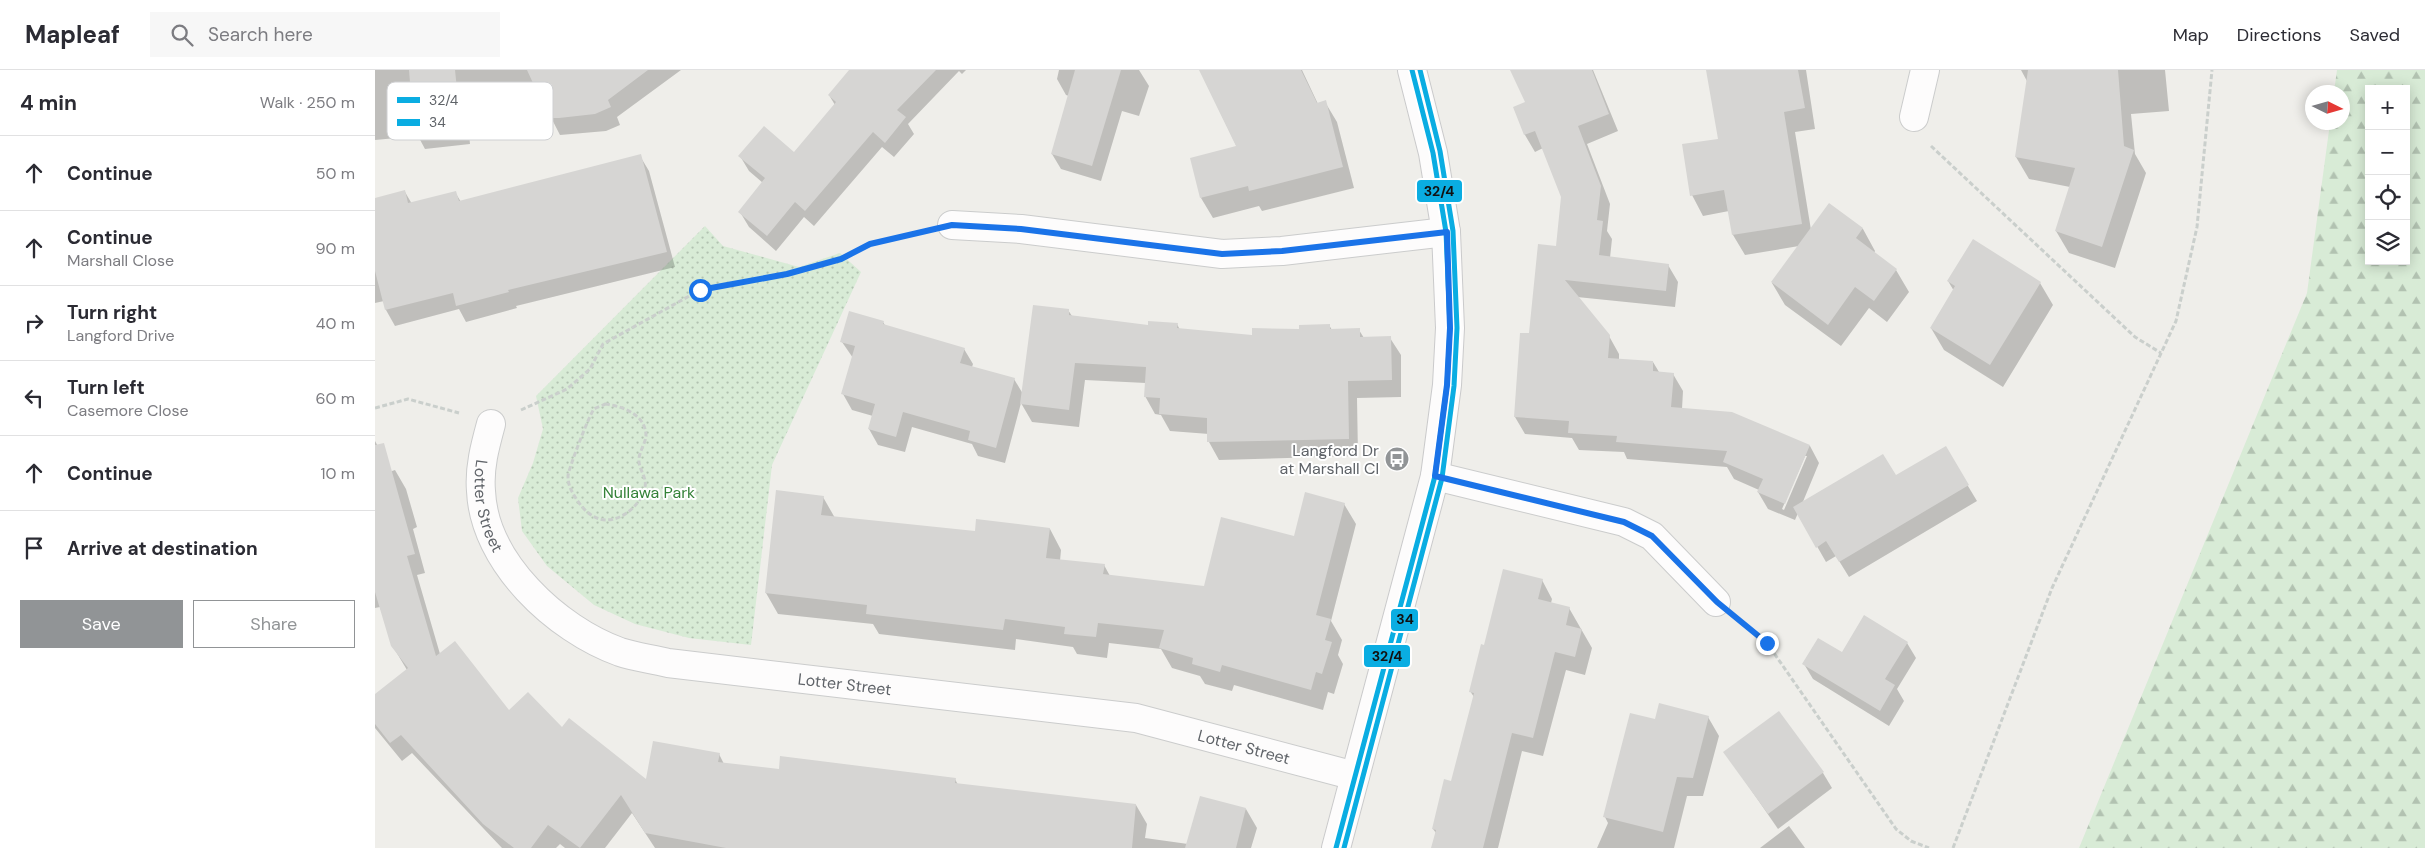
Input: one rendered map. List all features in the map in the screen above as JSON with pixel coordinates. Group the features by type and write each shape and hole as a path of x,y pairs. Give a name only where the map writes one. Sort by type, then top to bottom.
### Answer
{"street":[{"path":"1336,848 1435,476 1447,385 1450,328 1447,232 1433,153 1412,70"},
{"path":"1914,117 1925,70"},
{"path":"952,225 1021,229 1222,254 1282,251 1447,232"},
{"name":"Lotter Street","path":"491,424 483,454 481,491 485,517 494,543 527,589 549,610 572,627 621,652 668,662 1136,718 1355,776"},
{"path":"1435,476 1624,522 1652,536 1717,602"}],"path":[{"path":"1953,848 2052,588 2176,321 2197,227 2212,70"},
{"path":"1914,117 1930,145 2135,338 2161,353"},
{"path":"375,408 408,399 441,407 491,424 567,389 590,369 603,344 700,290 787,274 841,259 870,244 952,225"},
{"path":"605,404 620,407 634,414 644,424 646,438 639,461 646,480 645,488 630,512 608,520 594,517 581,505 570,490 568,475 570,465 594,409 605,404"},
{"path":"1717,602 1767,643 1896,829 1911,841 1929,848"}],"green space":[{"path":"2337,70 2425,70 2425,848 2079,848 2307,293 2329,130 2350,130 2350,85 2335,85"},
{"name":"Nullawa Park","path":"705,226 723,246 799,267 840,253 861,272 772,465 751,645 689,638 635,624 594,605 547,566 522,531 518,498 533,463 543,429 536,396"}],"building":[{"path":"409,70 455,70 456,82 410,82"},
{"path":"527,70 648,70 608,100 611,107 595,114 559,118 553,118 553,82 532,82"},
{"path":"849,70 936,70 897,110 906,117 885,143 873,132 805,211 795,202 767,236 738,212 765,178 738,156 764,126 794,152 836,102 828,95"},
{"path":"1075,70 1121,70 1092,166 1051,154"},
{"path":"1199,70 1301,70 1317,103 1326,100 1343,167 1249,191 1248,186 1200,198 1190,158 1236,146"},
{"path":"1510,70 1592,70 1609,114 1578,126 1601,186 1597,220 1603,221 1599,255 1669,264 1666,291 1565,280 1610,335 1608,358 1653,361 1653,371 1674,373 1671,407 1732,412 1810,445 1785,504 1757,492 1763,479 1723,462 1727,451 1616,442 1617,436 1568,433 1569,421 1514,417 1520,333 1529,333 1538,244 1556,246 1561,197 1535,131 1524,135 1513,107 1525,102"},
{"path":"1706,70 1798,70 1805,108 1784,112 1802,224 1732,235 1724,190 1690,196 1682,144 1718,139"},
{"path":"2028,70 2118,70 2124,146 2134,150 2102,247 2055,231 2075,168 2015,157"},
{"path":"641,154 667,252 508,290 509,292 456,306 453,293 385,310 375,271 375,198 405,190 408,203 456,191 459,201"},
{"path":"1829,203 1863,228 1856,238 1897,269 1874,301 1855,287 1828,325 1771,282"},
{"path":"1973,239 2041,282 1990,365 1930,328 1955,286 1947,281"},
{"path":"1033,305 1069,309 1069,315 1148,325 1148,321 1178,323 1177,328 1252,335 1252,328 1299,329 1299,325 1330,324 1330,329 1360,328 1360,337 1391,336 1392,380 1348,381 1349,439 1207,442 1207,418 1159,414 1160,398 1144,397 1146,367 1075,363 1069,410 1020,404"},
{"path":"849,311 884,321 883,324 965,348 960,363 1015,378 996,448 968,440 970,431 903,412 896,437 868,429 875,404 841,394 855,346 840,342"},
{"path":"384,443 415,554 407,556 436,656 455,641 509,710 528,692 562,727 569,718 646,779 653,741 720,753 718,762 779,769 780,756 956,778 955,783 1136,804 1132,848 726,848 645,833 621,795 580,848 548,825 531,848 514,848 483,824 401,735 390,743 375,724 375,694 408,668 391,646 375,592 375,445"},
{"path":"1946,446 1969,485 1839,562 1826,541 1816,548 1793,507 1883,454 1896,475"},
{"path":"776,490 824,496 821,515 975,531 976,519 1050,528 1046,558 1105,564 1103,574 1204,586 1221,517 1294,536 1305,492 1345,503 1316,615 1331,619 1325,640 1332,642 1322,674 1316,672 1311,690 1222,665 1220,672 1192,664 1193,658 1159,648 1164,630 1098,623 1096,637 1064,634 1065,627 1005,619 1003,630 866,614 867,605 765,593"},
{"path":"1503,569 1543,579 1538,599 1570,607 1566,625 1582,629 1575,657 1555,652 1533,738 1512,733 1483,848 1431,848 1436,830 1432,829 1444,779 1451,781 1474,693 1469,692 1481,644 1484,645"},
{"path":"1864,615 1908,642 1885,679 1895,685 1880,711 1802,664 1818,638 1842,652"},
{"path":"1659,703 1709,716 1693,778 1677,777 1663,832 1603,817 1630,713 1655,719"},
{"path":"1779,711 1824,772 1768,814 1723,752"},
{"path":"1200,796 1246,808 1236,848 1185,848"}],"transit line":[{"name":"32/4","path":"1336,848 1435,476 1447,385 1450,328 1446,232 1433,153 1412,70"},
{"name":"34","path":"1344,848 1442,478 1454,386 1457,328 1453,231 1440,151 1420,70"}],"place":[{"name":"Langford Dr at Marshall Cl","path":"1397,459"}],"route":[{"path":"700,290 787,274 841,259 870,244 952,225 1021,229 1222,254 1282,251 1447,232 1450,328 1447,385 1435,476 1624,522 1652,536 1717,602 1767,643"}]}
